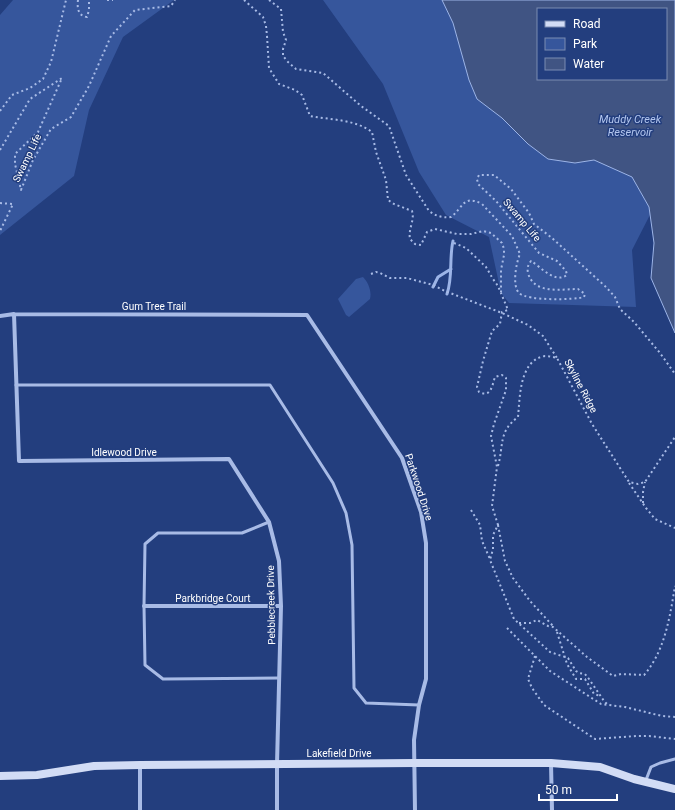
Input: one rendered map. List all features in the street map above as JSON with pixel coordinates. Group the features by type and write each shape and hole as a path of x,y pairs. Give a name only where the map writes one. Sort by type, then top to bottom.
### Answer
{"street":[{"name":"Gum Tree Trail","path":"0,316 14,314 307,314"},
{"path":"14,314 16,385"},
{"name":"Parkwood Drive","path":"307,314 402,458 421,512 426,542 426,679 419,706 414,740 415,810"},
{"name":"Idlewood Drive","path":"16,385 18,460 230,459"},
{"name":"Pebblecreek Drive","path":"230,459 269,522 279,562 281,606 277,810"},
{"name":"Parkbridge Court","path":"144,606 281,606"},
{"path":"551,763 552,810"},
{"name":"Lakefield Drive","path":"0,776 37,775 94,766 551,763 600,767 645,782 675,789"},
{"path":"140,765 140,810"}],"lane":[{"path":"16,385 270,385 333,483 346,513 352,545 354,688 366,703 419,706"},
{"path":"269,522 242,533 158,533 145,544 145,665 163,679 279,678"},
{"path":"645,782 651,767 675,759"}],"path":[{"path":"0,111 12,95 30,88 43,79 51,62 66,0"},
{"path":"78,0 78,10 80,14 87,17 89,0"},
{"path":"107,0 113,0"},
{"name":"Swamp Life","path":"0,150 30,99 62,78 38,132 15,154 15,164 21,190 33,160 51,129 71,117 89,86 111,36 135,10 171,6 175,0"},
{"path":"244,0 263,17 266,26 269,68 279,84 295,90 302,95 310,116 354,124 372,132 376,152 386,180 388,200 412,211 414,215 409,234 410,239 415,244 421,245 428,232 435,228 457,234 471,234 483,231 491,233 497,237 502,243 504,255 501,270 501,293"},
{"name":"Swamp Life","path":"270,0 281,9 283,32 286,40 283,49 283,56 296,69 324,74 361,106 389,126 406,175 429,211 444,218 451,217 465,202 471,200 477,201 482,204 512,236 520,254 516,274 516,287 518,293 523,296 538,298 572,300 584,297 585,294 578,289 543,288 534,282 529,276 527,270 528,264 532,262 549,275 558,278 564,278 567,275 566,271 557,261 539,253 496,201 478,184 477,179 479,175 494,175 511,189 529,213 534,224 597,277 615,297 619,306 660,353 675,374"},
{"path":"0,203 13,204 0,231"},
{"path":"454,243 466,248 481,261 498,286 508,310 502,313"},
{"path":"371,274 376,272 390,278 407,278 434,285 502,313 528,326 543,336 557,358"},
{"path":"502,313 500,324 492,332 488,341 477,387 479,392 486,394 492,389 495,377 502,375 506,378 506,390 492,432 497,467 492,506 498,525 505,561 513,578 530,601 556,631 613,676 621,674 644,675 656,656 663,640 670,618 675,586"},
{"name":"Skyline Ridge","path":"497,467 503,435 510,423 518,417 520,388 525,372 537,358 546,356 557,358 592,424 643,504 655,519 675,528"},
{"path":"643,504 645,482 675,437"},
{"path":"629,482 638,484 645,482"},
{"path":"471,510 480,525 482,541 514,619 536,641 550,652 564,657 571,662 579,673 585,674 608,705"},
{"path":"490,560 492,554 493,535 498,525"},
{"path":"488,553 492,554"},
{"path":"519,623 537,620 553,627"},
{"path":"507,628 550,671 596,701 608,705 625,707 662,716 675,717"},
{"path":"556,631 570,671 576,679 585,679 594,694 600,696"},
{"path":"535,656 528,679 532,688 544,705 595,739 636,736 675,739"}],"green space":[{"path":"13,0 174,0 123,37 89,110 74,176 0,235 0,15"},
{"path":"323,0 675,0 675,166 632,250 636,307 509,303 501,293 489,237 446,215 419,172 383,84"},
{"path":"363,277 369,287 370,299 349,317 346,315 338,299 356,279"}],"water":[{"name":"Muddy Creek Reservoir","path":"442,0 675,0 675,333 651,278 654,243 649,207 632,177 594,160 575,163 548,159 528,144 502,118 477,99 469,80 453,23"}],"waterway":[{"path":"447,294 450,281 453,241"},
{"path":"433,287 438,277 451,269"}]}
